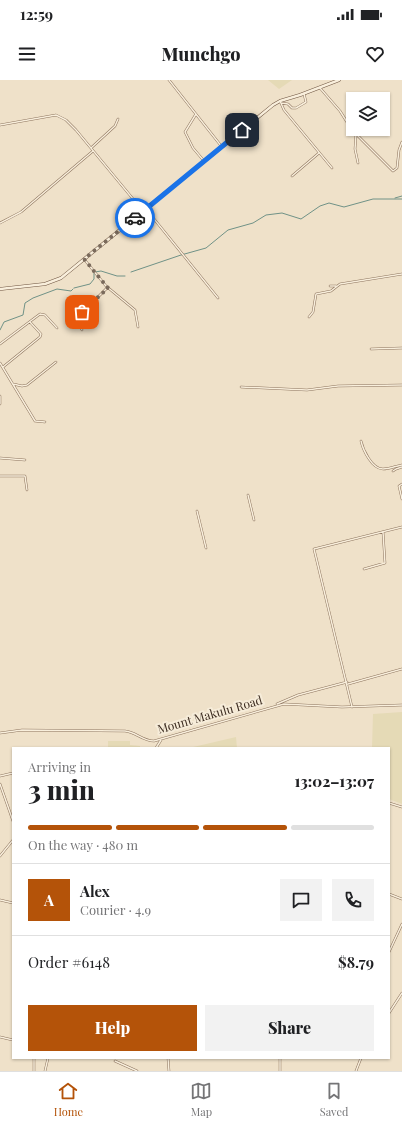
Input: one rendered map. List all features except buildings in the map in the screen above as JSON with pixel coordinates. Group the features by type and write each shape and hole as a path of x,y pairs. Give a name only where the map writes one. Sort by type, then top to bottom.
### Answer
{"street":[{"path":"169,80 222,147"},
{"path":"0,289 52,282 61,278 204,161 281,102 338,80"},
{"path":"320,88 346,120"},
{"path":"281,102 288,104 292,108 296,108 307,102 304,94"},
{"path":"281,102 286,112 332,168"},
{"path":"196,114 185,132 193,148 204,161"},
{"path":"0,125 58,116 71,124 218,298"},
{"path":"91,148 115,126 118,119"},
{"path":"356,136 355,149 358,163"},
{"path":"358,136 393,171 397,168 399,150 402,142"},
{"path":"0,223 21,212 94,151"},
{"path":"292,176 319,153"},
{"path":"84,259 108,288 134,310 138,327"},
{"path":"330,286 402,274"},
{"path":"309,317 313,312 316,294 331,291 336,286"},
{"path":"82,330 78,322 79,316 108,288"},
{"path":"0,344 40,314 43,314 57,328"},
{"path":"3,367 40,337 41,334 30,322"},
{"path":"371,350 402,348"},
{"path":"13,384 22,386 27,385 56,362"},
{"path":"0,363 35,421 45,422"},
{"path":"241,387 307,390 338,386 402,385"},
{"path":"0,396 0,404"},
{"path":"361,442 364,452 378,468 383,469 402,466"},
{"path":"0,458 25,460"},
{"path":"393,471 402,466"},
{"path":"0,476 25,476 27,490"},
{"path":"402,484 399,485 402,499"},
{"path":"248,496 254,520"},
{"path":"197,511 206,548"},
{"path":"352,707 314,550 317,547 402,527"},
{"path":"364,569 385,564 383,532"},
{"path":"275,705 298,696 402,669"},
{"name":"Mount Makulu Road","path":"0,732 22,730 125,731 132,732 148,740 161,739 275,705 289,704 352,707 402,704"},
{"path":"157,747 161,739"},
{"path":"0,776 12,773"},
{"path":"0,784 12,818"},
{"path":"390,803 402,807"},
{"path":"0,856 12,841"},
{"path":"390,894 402,899"},
{"path":"0,900 12,903"},
{"path":"390,950 402,924"},
{"path":"390,1011 402,993"},
{"path":"0,1038 12,1040"},
{"path":"34,1059 34,1071"},
{"path":"45,1071 48,1059"},
{"path":"168,1059 169,1071"},
{"path":"280,1059 280,1071"},
{"path":"356,1071 361,1059"},
{"path":"115,1061 138,1071"}],"shaded area":[{"path":"268,80 292,80 279,89"},
{"path":"402,712 402,804 390,799 390,747 372,747 373,714"},
{"path":"236,737 237,747 193,747"},
{"path":"108,741 130,741 130,745 140,746 140,747 108,747"}],"waterway":[{"path":"395,198 402,196"},
{"path":"131,272 206,248 228,230 253,223 266,215 282,213 301,219 320,206 329,203 344,207 373,199 402,199"},
{"path":"95,272 101,271 117,276 125,276"},
{"path":"74,288 90,284 94,279 94,273"},
{"path":"0,330 4,322 23,315 25,303 33,298 57,289 71,291 73,289"}],"way so far":[{"path":"82,312 108,288 84,259 135,218"}],"route":[{"path":"135,218 242,130"}]}
